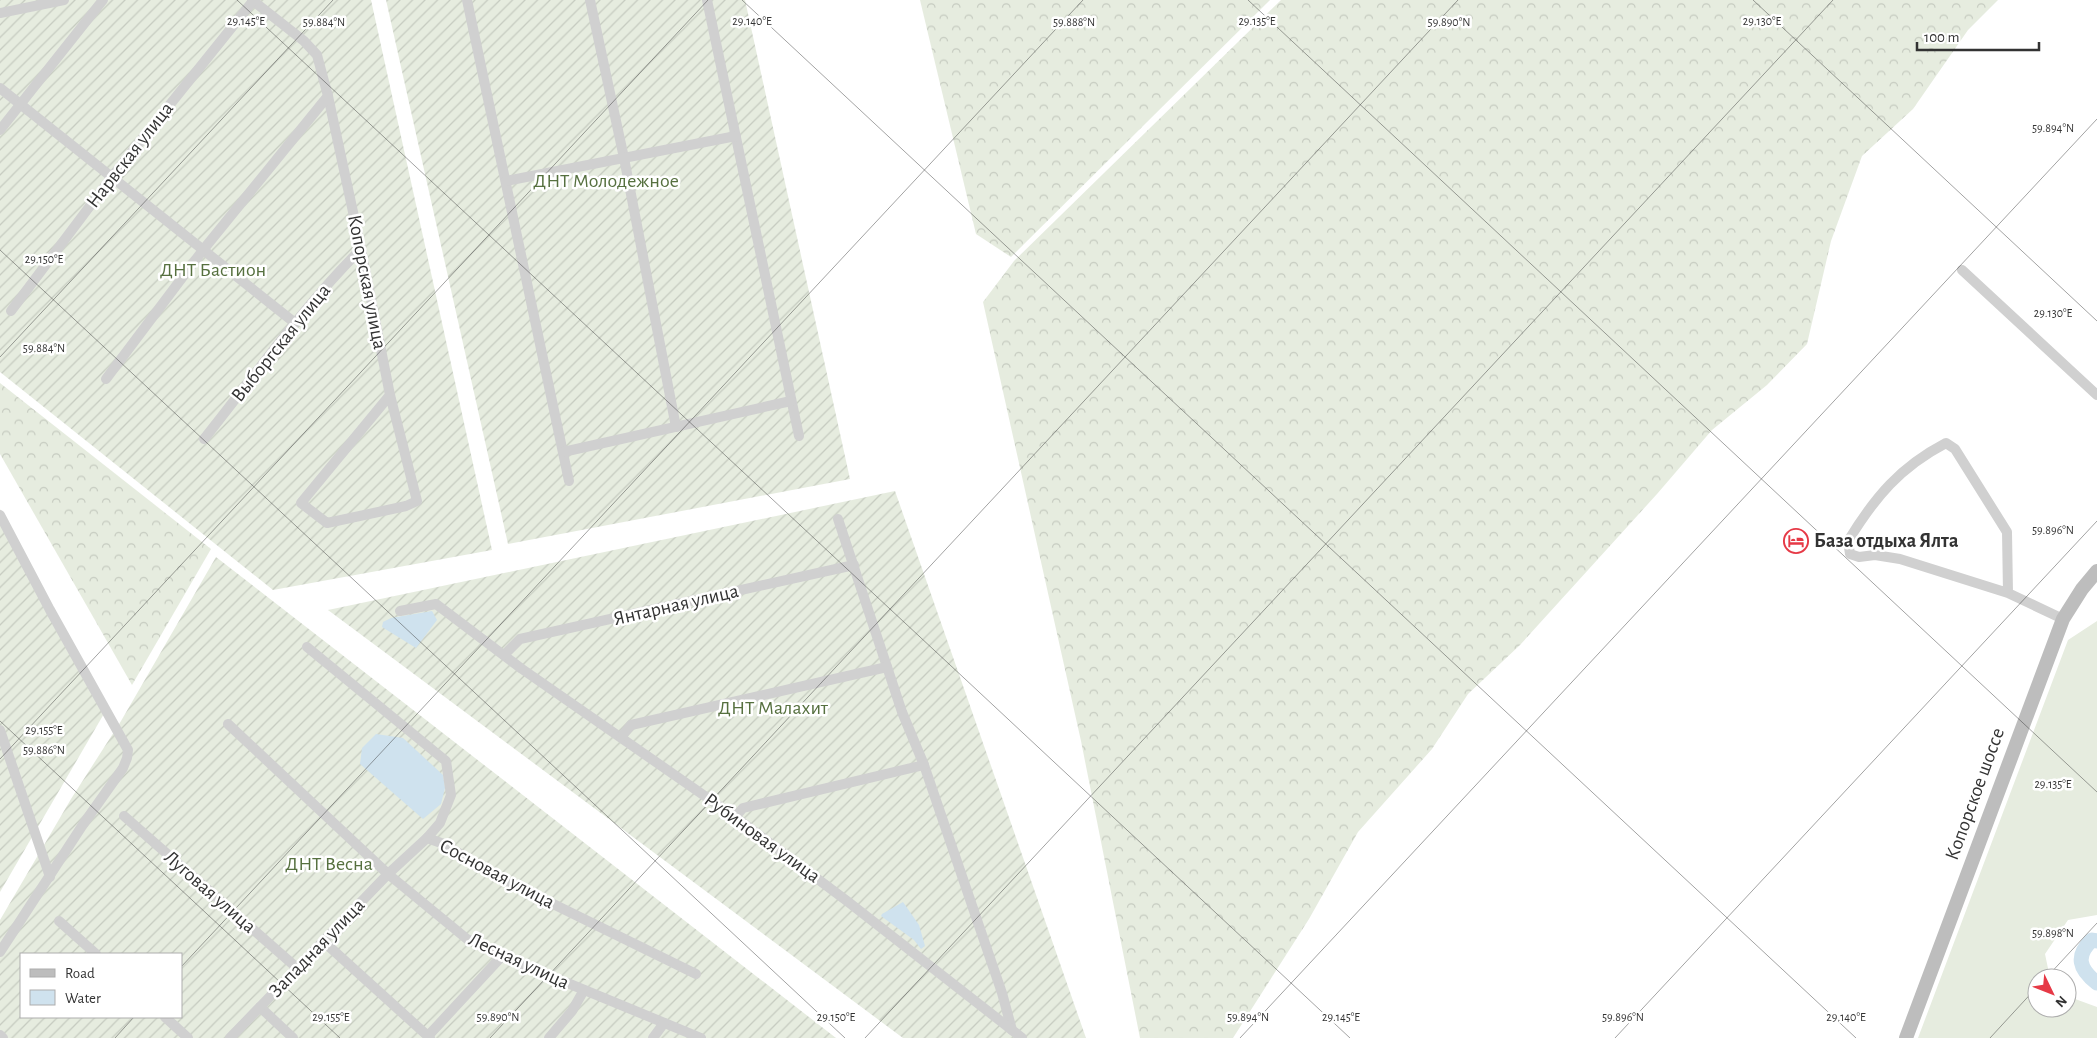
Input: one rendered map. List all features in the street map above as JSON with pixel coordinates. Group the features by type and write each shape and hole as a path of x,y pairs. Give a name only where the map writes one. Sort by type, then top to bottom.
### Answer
{"main road":[{"name":"Копорское шоссе","path":"1906,1038 2063,619 2082,589 2097,571"}],"street":[{"path":"0,13 64,0"},
{"path":"0,130 102,0"},
{"name":"Копорская улица","path":"253,0 304,41 317,55 328,96 361,249 390,395 417,501 406,506 327,524 301,503 390,395"},
{"name":"Нарвская улица","path":"11,311 111,178 253,0"},
{"path":"467,0 569,480"},
{"path":"590,0 624,158 676,427"},
{"path":"707,0 799,436"},
{"path":"0,88 295,324"},
{"path":"106,379 203,250 328,96"},
{"path":"506,181 736,136"},
{"name":"Выборгская улица","path":"204,439 295,324 361,249"},
{"path":"1962,270 2095,390"},
{"path":"563,452 792,401"},
{"path":"2008,593 2007,532 1955,450 1946,442 1927,453 1892,480 1860,520 1848,541 1850,554 1859,557 1875,555 1900,559 2008,593 2063,619"},
{"path":"0,515 50,610 128,750 123,768 82,826 0,952"},
{"path":"838,519 887,667 924,765 1002,993 1012,1030"},
{"name":"Янтарная улица","path":"504,655 520,639 854,565"},
{"name":"Рубиновая улица","path":"400,611 436,604 504,655 735,817 847,901 1022,1038"},
{"name":"Сосновая улица","path":"307,647 446,762 451,795 440,823 427,838 444,844 498,877 696,974"},
{"path":"621,737 631,726 887,667"},
{"name":"Лесная улица","path":"228,724 388,874 467,939 502,956 701,1038"},
{"path":"0,730 50,877"},
{"path":"735,817 743,808 924,765"},
{"name":"Луговая улица","path":"124,816 297,968"},
{"name":"Западная улица","path":"230,1038 388,874 427,838"},
{"path":"59,921 95,953"},
{"path":"323,941 429,1037 502,956"},
{"path":"549,1038 572,1011 584,990"},
{"path":"260,1007 294,1038"},
{"path":"166,1018 188,1038"},
{"path":"653,1038 664,1023"},
{"path":"0,1035 3,1038"}],"green space":[{"name":"ДНТ Бастион","path":"0,0 371,0 492,550 273,590 0,372"},
{"name":"ДНТ Молодежное","path":"386,0 745,0 850,479 508,544"},
{"path":"920,0 1270,0 1011,257 976,234"},
{"path":"1281,0 1998,0 1968,30 1913,109 1862,156 1831,241 1807,344 1767,385 1712,430 1657,494 1520,645 1468,694 1432,749 1358,832 1309,919 1233,1038 1140,1038 1081,741 983,302 1014,261"},
{"path":"0,383 211,549 132,685 0,454"},
{"name":"ДНТ Малахит","path":"895,491 1086,1038 903,1038 328,610"},
{"path":"0,509 105,712 0,892"},
{"name":"ДНТ Весна","path":"216,557 836,1038 0,1038 0,920 71,799 121,721"},
{"path":"2097,621 2097,915 2068,920 2045,954 2048,968 2027,968 2027,1018 2077,1018 2077,1000 2097,1007 2097,1038 1918,1038 2068,640"}],"water":[{"path":"432,611 437,620 416,648 382,627 383,622 391,618"},
{"path":"376,734 403,738 443,775 445,788 441,804 423,819 360,764 362,748"},
{"path":"903,902 919,925 925,946 921,949 914,940 881,916"}],"waterway":[{"path":"2097,941 2092,940 2081,957 2086,973 2097,983"}],"place":[{"name":"База отдыха Ялта","path":"1796,541"}]}
